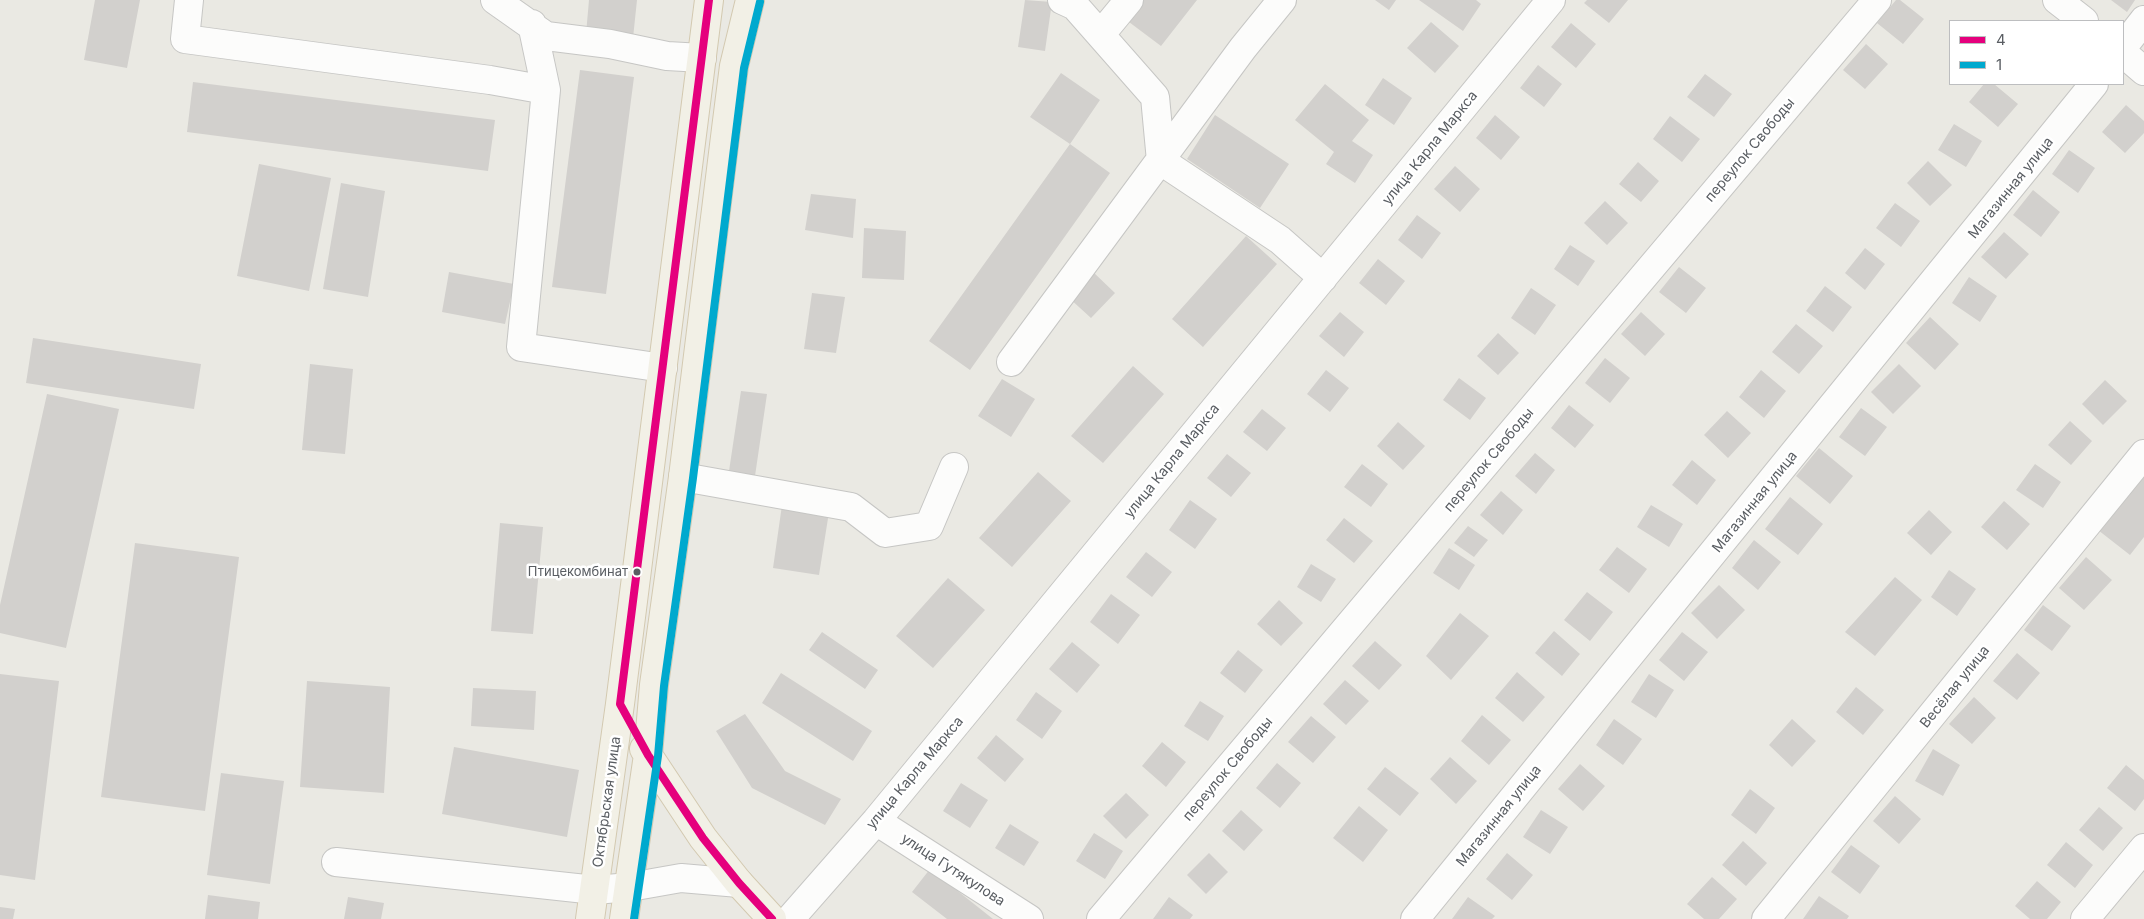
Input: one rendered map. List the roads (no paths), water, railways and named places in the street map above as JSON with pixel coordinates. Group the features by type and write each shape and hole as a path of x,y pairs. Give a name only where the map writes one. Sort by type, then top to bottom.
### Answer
{"main road":[{"name":"Октябрьская улица","path":"590,919 620,704 709,0"},
{"path":"624,919 648,755 654,685 683,477 734,66 750,0"},
{"path":"620,704 648,755 703,838 739,883 772,919"}],"street":[{"path":"189,0 185,39 470,77 546,90"},
{"path":"495,0 532,24 546,36 610,44 667,56 702,58"},
{"path":"1062,0 1076,6 1155,97 1161,161"},
{"path":"1101,34 1129,0"},
{"path":"1011,362 1243,48 1282,0"},
{"name":"улица Карла Маркса","path":"790,919 876,821 1551,0"},
{"name":"переулок Свободы","path":"1101,919 1877,0"},
{"path":"2057,0 2083,20"},
{"path":"2124,46 2144,20"},
{"path":"532,24 546,90 521,347 663,368"},
{"path":"2124,53 2144,71"},
{"name":"Магазинная улица","path":"1415,919 2093,85"},
{"path":"1161,161 1280,240 1323,278"},
{"name":"Весёлая улица","path":"1766,919 2144,454"},
{"path":"683,477 850,507 885,533 930,526 954,466"},
{"name":"улица Гутякулова","path":"876,821 1029,919"},
{"path":"2085,919 2144,848"},
{"path":"336,862 595,890 630,887 681,878 739,883"}],"place":[{"name":"Птицекомбинат","path":"637,572"}]}
